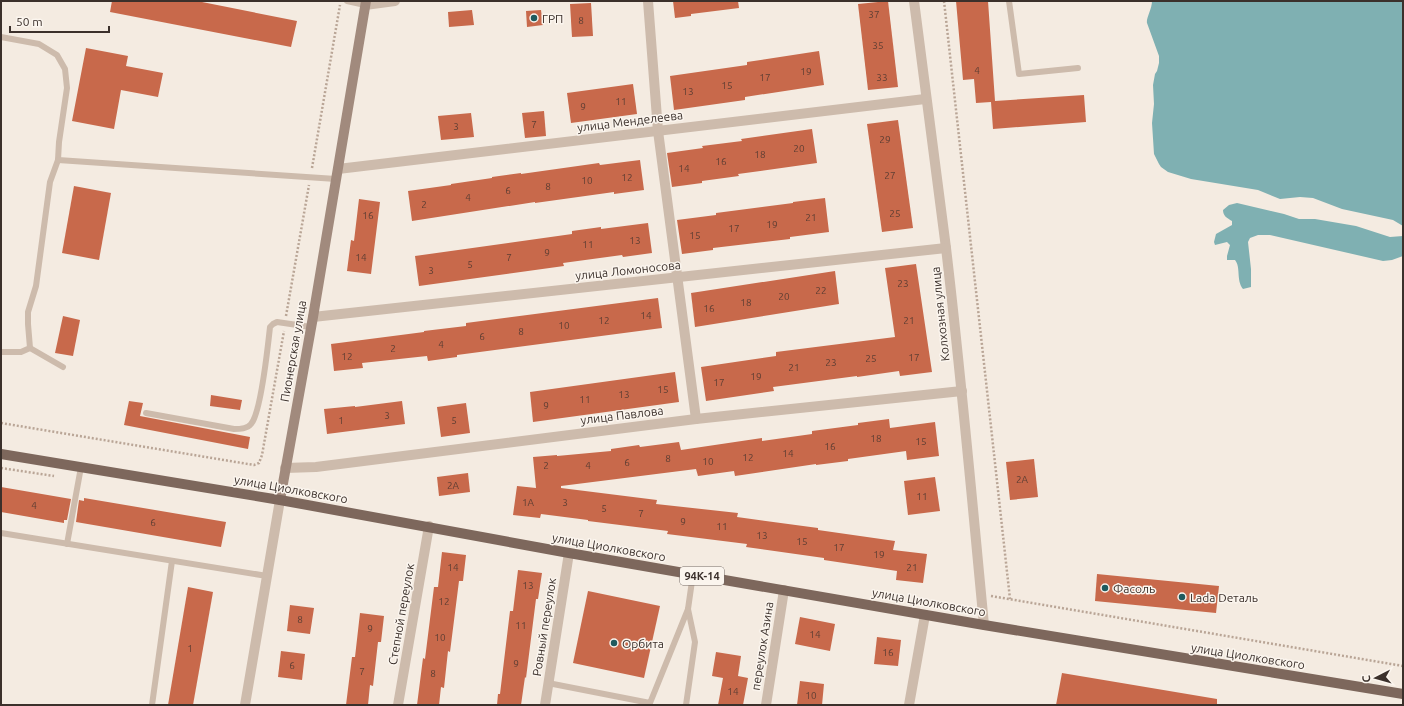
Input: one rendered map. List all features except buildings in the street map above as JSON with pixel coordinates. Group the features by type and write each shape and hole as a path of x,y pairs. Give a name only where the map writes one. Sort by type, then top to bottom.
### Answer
{"main road":[{"name":"улица Циолковского","path":"1,454 280,500 429,526 569,553 925,615 1403,694"}],"street":[{"path":"365,3 395,1"},
{"path":"648,1 658,131 696,419"},
{"name":"Колхозная улица","path":"914,1 946,248 962,391 984,625"},
{"name":"Пионерская улица","path":"245,705 312,322 365,3"},
{"name":"улица Менделеева","path":"338,169 926,99"},
{"name":"улица Ломоносова","path":"312,322 677,278 946,248"},
{"name":"улица Павлова","path":"286,468 316,467 696,419 962,391"},
{"name":"Степной переулок","path":"398,705 429,526"},
{"name":"Ровный переулок","path":"545,705 569,553"},
{"name":"переулок Азина","path":"766,705 784,590"},
{"path":"909,705 925,615"}],"lane":[{"path":"347,1 365,3"},
{"path":"1009,1 1019,74 1078,68"},
{"path":"1,37 39,44 57,55 65,69 67,88 58,142 58,160 50,182 36,286 28,312 30,348"},
{"path":"58,160 336,179"},
{"path":"146,413 234,429 245,428 252,424 258,411 270,327 273,324 312,322"},
{"path":"1,352 21,352 30,348"},
{"path":"30,348 63,367"},
{"path":"67,544 81,468"},
{"path":"1,533 267,576"},
{"path":"152,705 172,561"},
{"path":"548,683 650,703 688,609 693,574"},
{"path":"686,705 695,642 688,609"}],"path":[{"path":"1,423 246,464 259,464 262,454 341,1"},
{"path":"944,1 1010,600"},
{"path":"1,468 55,476"},
{"path":"981,595 1403,666"}],"water":[{"path":"1152,1 1403,1 1403,226 1393,220 1342,209 1313,198 1300,197 1280,199 1258,190 1191,179 1168,172 1161,167 1154,154 1152,123 1154,104 1153,85 1159,63 1159,56 1147,23"},
{"path":"1237,203 1299,219 1315,219 1356,226 1390,237 1403,236 1403,256 1392,260 1383,261 1270,235 1258,235 1250,238 1248,242 1251,287 1243,289 1240,282 1237,263 1235,260 1227,260 1230,245 1227,242 1215,245 1214,242 1216,234 1232,225 1232,221 1227,218 1223,210 1229,205"}],"place":[{"name":"ГРП","path":"534,18"},
{"name":"Фасоль","path":"1105,588"},
{"name":"Lada Dеталь","path":"1182,597"},
{"name":"Орбита","path":"614,643"}]}
